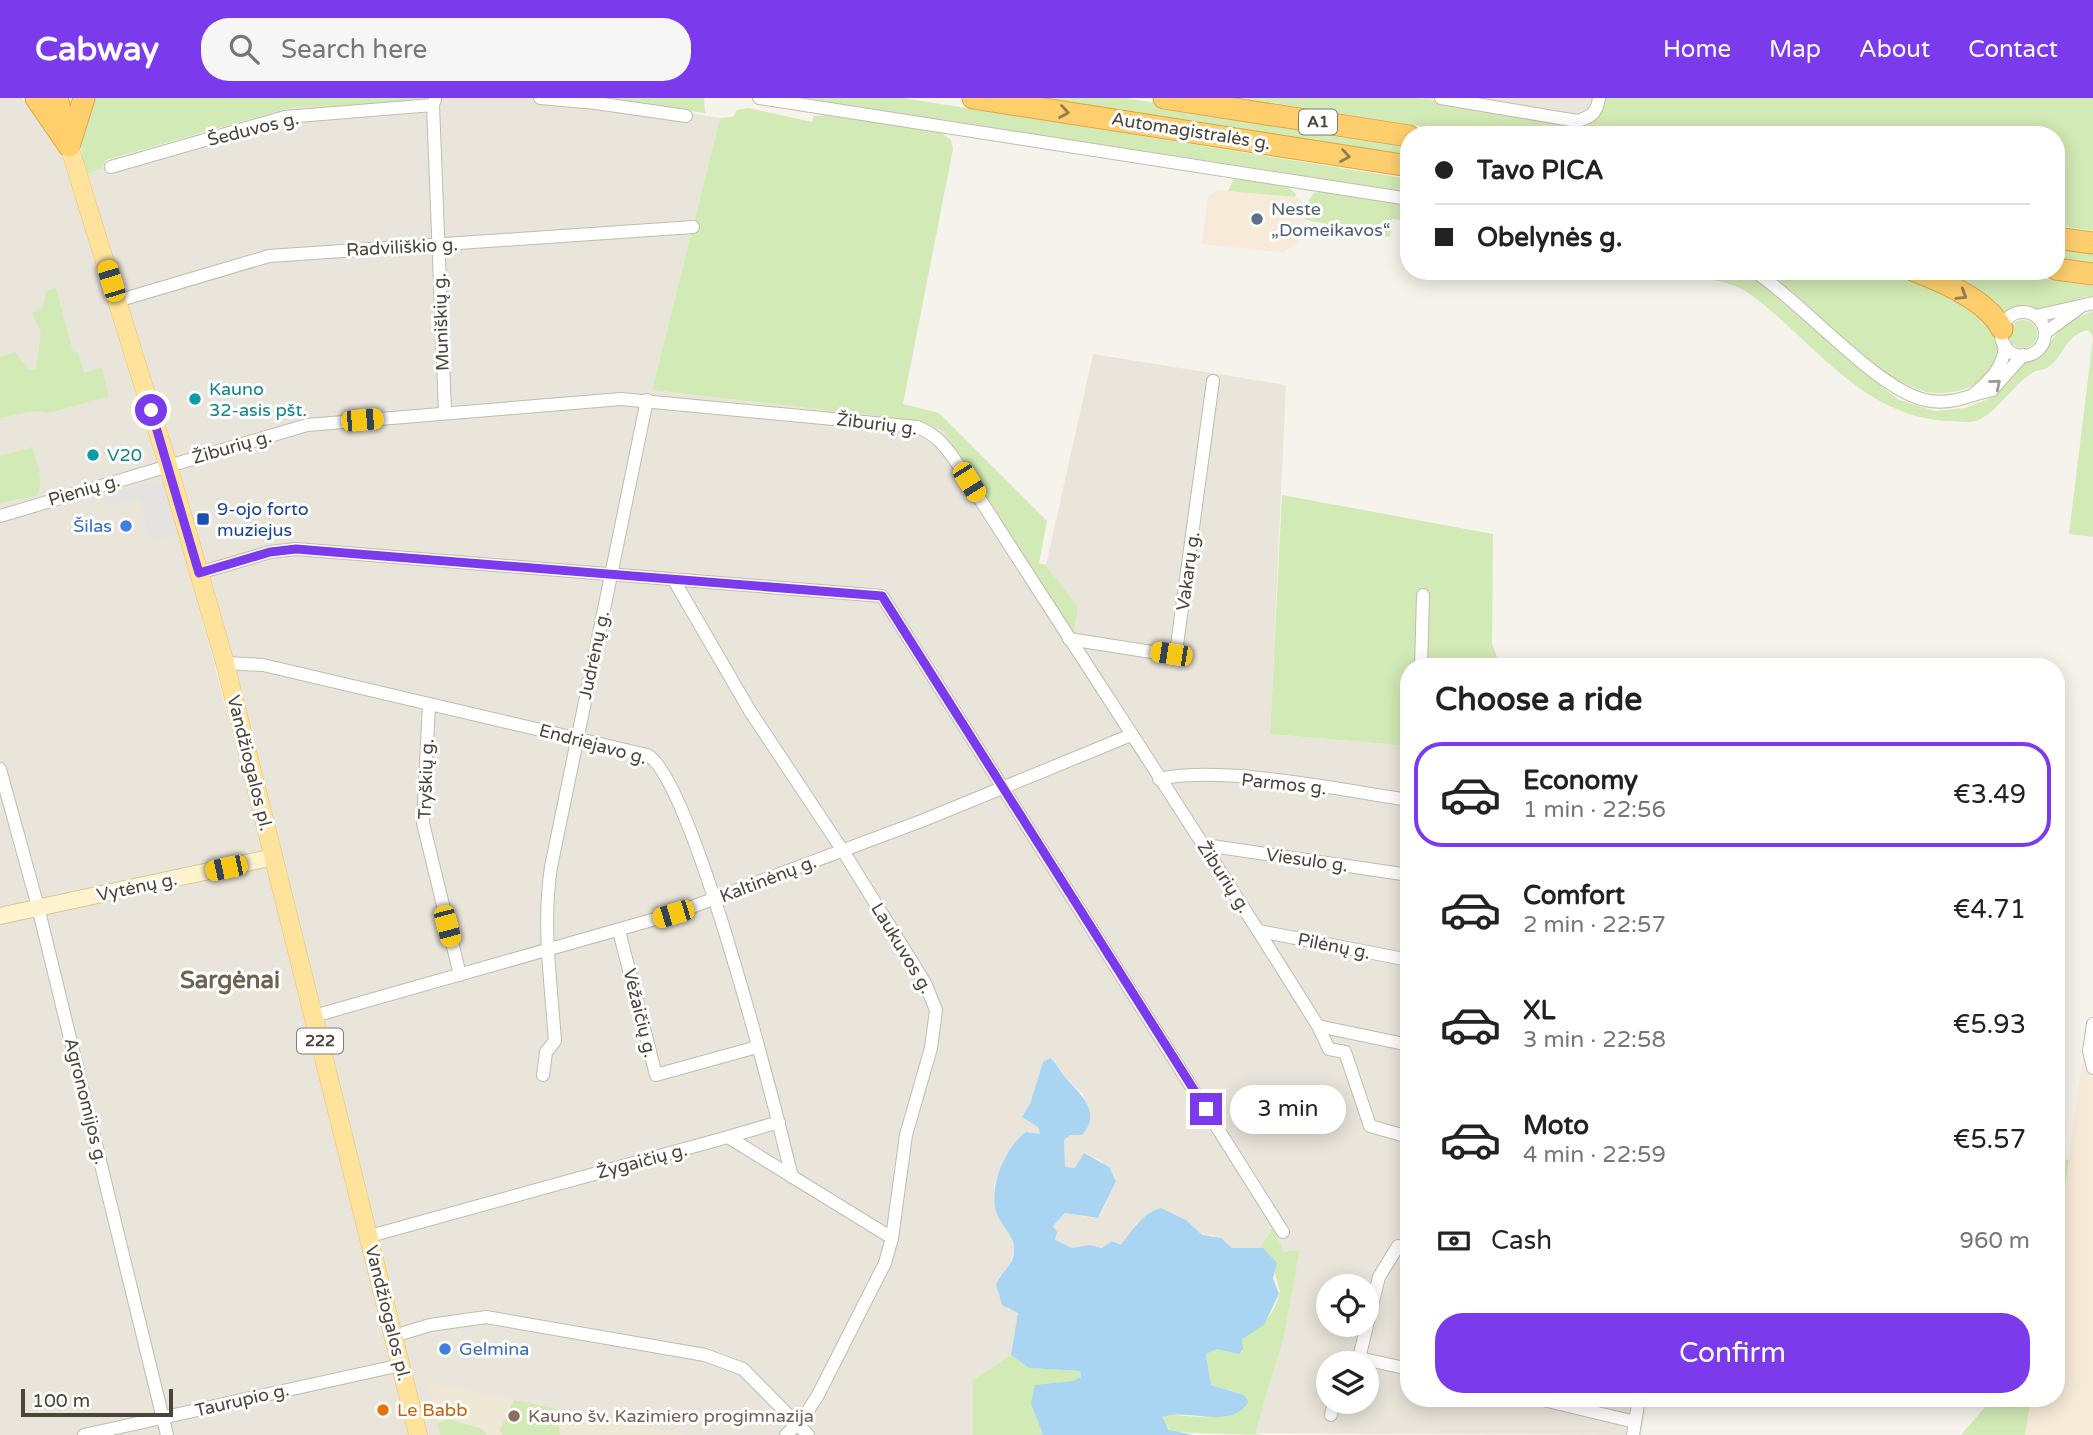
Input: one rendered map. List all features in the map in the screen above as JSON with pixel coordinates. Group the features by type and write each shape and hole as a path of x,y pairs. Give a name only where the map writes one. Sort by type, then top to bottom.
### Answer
{"highway":[{"name":"222","path":"36,98 69,146"},
{"name":"Vandžiogalos pl.","path":"57,98 69,146"},
{"path":"69,146 84,98"},
{"name":"Automagistralės g.","path":"973,98 1400,165"},
{"name":"Automagistralės g.","path":"1164,98 1400,135"},
{"path":"2065,239 2093,243"},
{"path":"2065,269 2093,274"},
{"path":"1934,280 1990,313 2003,337"}],"main road":[{"name":"Vandžiogalos pl.","path":"69,146 168,465 225,663 418,1435"},
{"name":"Vytėnų g.","path":"0,916 274,857"}],"street":[{"path":"540,98 596,103 686,117"},
{"path":"759,98 1400,198"},
{"path":"1441,98 1577,121 1590,117 1598,109 1600,98"},
{"name":"Šeduvos g.","path":"111,167 285,117 434,101"},
{"name":"Muniškių g.","path":"434,101 445,412"},
{"name":"Radviliškio g.","path":"117,301 269,256 693,227"},
{"path":"1766,280 1878,374 1908,394 1938,402 1992,390 2023,355 2040,347 2045,334 2061,319 2091,303"},
{"path":"2036,316 2091,303"},
{"path":"1973,396 1996,373 2004,356 2003,337 2013,314 2026,312 2036,316 2042,322 2045,334"},
{"path":"2003,337 2012,353 2023,355"},
{"name":"Vakarų g.","path":"1069,639 1171,654 1175,652 1213,381"},
{"name":"Žiburių g.","path":"168,465 307,425 595,400 647,400 917,427 929,432 940,440 955,460 1159,779 1205,845 1318,1026 1329,1049 1345,1052 1370,1126 1400,1134"},
{"name":"Judrėnų g.","path":"543,1075 546,1052 555,1041 549,951 545,932 547,894 647,400"},
{"name":"Pienių g.","path":"0,516 168,465"},
{"path":"199,573 270,552 296,549 675,582 882,596 1283,1232"},
{"name":"Laukuvos g.","path":"675,582 750,711 926,983 936,1010 931,1048 906,1135 892,1238 885,1263 819,1393 786,1435"},
{"path":"1420,658 1423,595"},
{"name":"Endriejavo g.","path":"225,663 263,665 647,755 659,762 691,834 714,900 779,1122 792,1177"},
{"name":"Tryškių g.","path":"429,705 423,823 460,975"},
{"name":"Kaltinėnų g.","path":"314,1016 549,951 714,900 1002,789 1131,735"},
{"name":"Agronomijos g.","path":"0,769 38,907 167,1435"},
{"name":"Parmos g.","path":"1159,779 1183,774 1220,777 1400,799"},
{"name":"Viesulo g.","path":"1205,845 1400,874"},
{"name":"Vėžaičių g.","path":"620,930 656,1075 757,1047"},
{"name":"Pilėnų g.","path":"1259,931 1400,958"},
{"path":"2093,1024 2089,1051 2093,1068"},
{"path":"1318,1026 1400,1043"},
{"name":"Žygaičių g.","path":"370,1236 779,1122"},
{"path":"728,1138 892,1238"},
{"path":"1359,1351 1379,1277 1398,1246"},
{"path":"394,1336 430,1325 492,1317 705,1355 743,1370 808,1435"},
{"path":"1379,1364 1400,1368"},
{"name":"Taurupio g.","path":"84,1435 401,1365"},
{"path":"1564,1407 1634,1429 1638,1407"}],"shaded area":[{"path":"0,98 22,98 57,142 96,255 166,480 272,885 409,1435 0,1435"},
{"path":"429,98 600,98 720,118 652,390 920,421 944,431 1072,635 1078,607 1046,565 1093,354 1286,385 1270,734 1400,745 1400,1407 1646,1407 1641,1435 1255,1433 1283,1340 1298,1250 1284,1253 1273,1228 1259,1248 1232,1248 1212,1235 1202,1236 1186,1220 1161,1208 1136,1223 1128,1239 1121,1245 1113,1241 1102,1248 1089,1245 1072,1248 1055,1241 1057,1234 1053,1226 1065,1213 1093,1218 1101,1215 1116,1178 1100,1160 1084,1153 1075,1168 1065,1167 1064,1140 1090,1116 1083,1094 1065,1077 1055,1061 1043,1062 1030,1104 1022,1117 1038,1127 1040,1134 1028,1132 1018,1139 994,1185 996,1212 1010,1233 1014,1249 1009,1266 998,1279 1008,1309 1016,1311 1018,1316 1011,1355 973,1380 973,1435 425,1435 86,175 100,169 106,161 293,107 424,105"},
{"path":"1418,98 1603,98 1574,125"},
{"path":"1218,190 1295,197 1310,208 1296,244 1284,252 1276,252 1202,244 1208,196"},
{"path":"166,480 180,533 150,541 139,498 106,506 104,495"},
{"path":"2083,1057 2093,1058 2093,1435 2025,1435 2030,1407 2065,1407 2065,1182"},
{"name":"Kauno šv. Kazimiero progimnazija","path":"429,1383 514,1400 687,1435 440,1435"}],"green space":[{"path":"88,98 429,98 424,105 293,107 106,160 100,169 86,175 81,136"},
{"path":"600,98 704,98 705,113"},
{"path":"802,98 903,98 1400,178 1400,191"},
{"path":"1029,98 1125,98 1400,142 1400,156"},
{"path":"1243,98 1418,98 1569,126 1417,126"},
{"path":"1603,98 2093,98 2093,231 2065,226 2065,126 1587,126 1602,107"},
{"path":"748,108 812,122 814,116 832,115 939,131 951,140 953,149 903,404 939,413 1047,521 1039,563 1046,565 1078,607 1073,636 944,431 920,421 652,390 720,118 733,117 737,110"},
{"path":"1241,176 1285,184 1296,194 1295,197 1228,191 1234,178"},
{"path":"1320,191 1400,204 1400,220 1392,219 1390,237 1339,230 1339,226 1305,220 1310,209 1305,205 1314,193"},
{"path":"2065,245 2093,250 2093,267 2065,262"},
{"path":"1713,280 1756,280 1774,292 1899,400 1935,411 1965,408 1986,400 2003,388 2023,363 2045,350 2064,324 2093,311 2093,338 2089,330 2074,336 2053,363 2025,378 1978,421 1950,421 1918,416 1890,406 1864,391 1839,373 1771,311 1747,292"},
{"path":"1778,280 1924,280 1986,315 1996,332 2001,350 1998,364 1990,375 1962,390 1931,393 1917,389 1876,366"},
{"path":"1943,280 2053,280 2093,286 2093,296 2044,310 2012,310 2002,317"},
{"path":"56,288 73,352 78,352 84,373 102,368 109,396 49,413 34,411 0,418 0,357 15,352 29,370 36,369 41,332 32,313 43,308 46,291"},
{"path":"2023,320 2033,324 2037,334 2033,344 2023,348 2013,344 2009,334 2013,324"},
{"path":"2093,338 2093,537 2069,534"},
{"path":"32,447 38,465 39,491 36,496 0,503 0,456"},
{"path":"1282,495 1493,534 1492,644 1497,658 1400,658 1400,745 1270,734"},
{"path":"2065,1159 2069,1160 2065,1186"},
{"path":"1273,1228 1284,1252 1298,1250 1299,1253 1283,1340 1255,1433 1262,1435 1172,1432 1162,1419 1163,1415 1222,1416 1233,1414 1249,1402 1244,1395 1211,1385 1206,1354 1217,1349 1242,1352 1242,1339 1266,1320 1274,1308 1280,1291 1271,1260 1259,1248"},
{"path":"1011,1355 1029,1368 1080,1371 1081,1377 1031,1404 1043,1435 973,1435 973,1380"},
{"path":"514,1400 557,1409 560,1435 503,1435 500,1430"},
{"path":"1985,1407 2030,1407 2025,1435 1961,1435"},
{"path":"449,1419 482,1429 487,1435 440,1435 437,1423"}],"water":[{"path":"1050,1058 1082,1096 1090,1111 1088,1127 1082,1135 1070,1135 1064,1140 1065,1167 1075,1168 1084,1153 1109,1167 1116,1181 1098,1218 1065,1213 1053,1226 1057,1232 1055,1240 1072,1248 1089,1245 1102,1248 1112,1241 1121,1245 1142,1219 1161,1208 1186,1220 1202,1235 1221,1238 1232,1248 1263,1248 1277,1263 1273,1278 1279,1294 1264,1325 1242,1339 1243,1349 1239,1354 1217,1349 1206,1354 1211,1385 1244,1395 1249,1402 1241,1411 1220,1417 1162,1417 1169,1430 1193,1435 1043,1435 1031,1404 1035,1385 1073,1381 1081,1377 1080,1371 1029,1368 1011,1355 1018,1313 1002,1305 996,1284 1012,1260 1014,1245 996,1211 995,1191 1005,1157 1011,1147 1026,1132 1040,1134 1038,1127 1022,1117 1030,1104 1043,1062"}],"place":[{"name":"Neste „Domeikavos“","path":"1257,219"},
{"name":"Kauno 32-asis pšt.","path":"195,399"},
{"name":"V20","path":"93,455"},
{"name":"9-ojo forto muziejus","path":"203,519"},
{"name":"Šilas","path":"126,526"},
{"name":"Gelmina","path":"445,1349"},
{"name":"Le Babb","path":"383,1410"},
{"name":"Kauno šv. Kazimiero progimnazija","path":"514,1416"}],"district":[{"name":"Sargėnai","path":"230,980"}],"route":[{"path":"151,410 199,573 270,552 296,549 675,582 882,596 1206,1109"}]}
